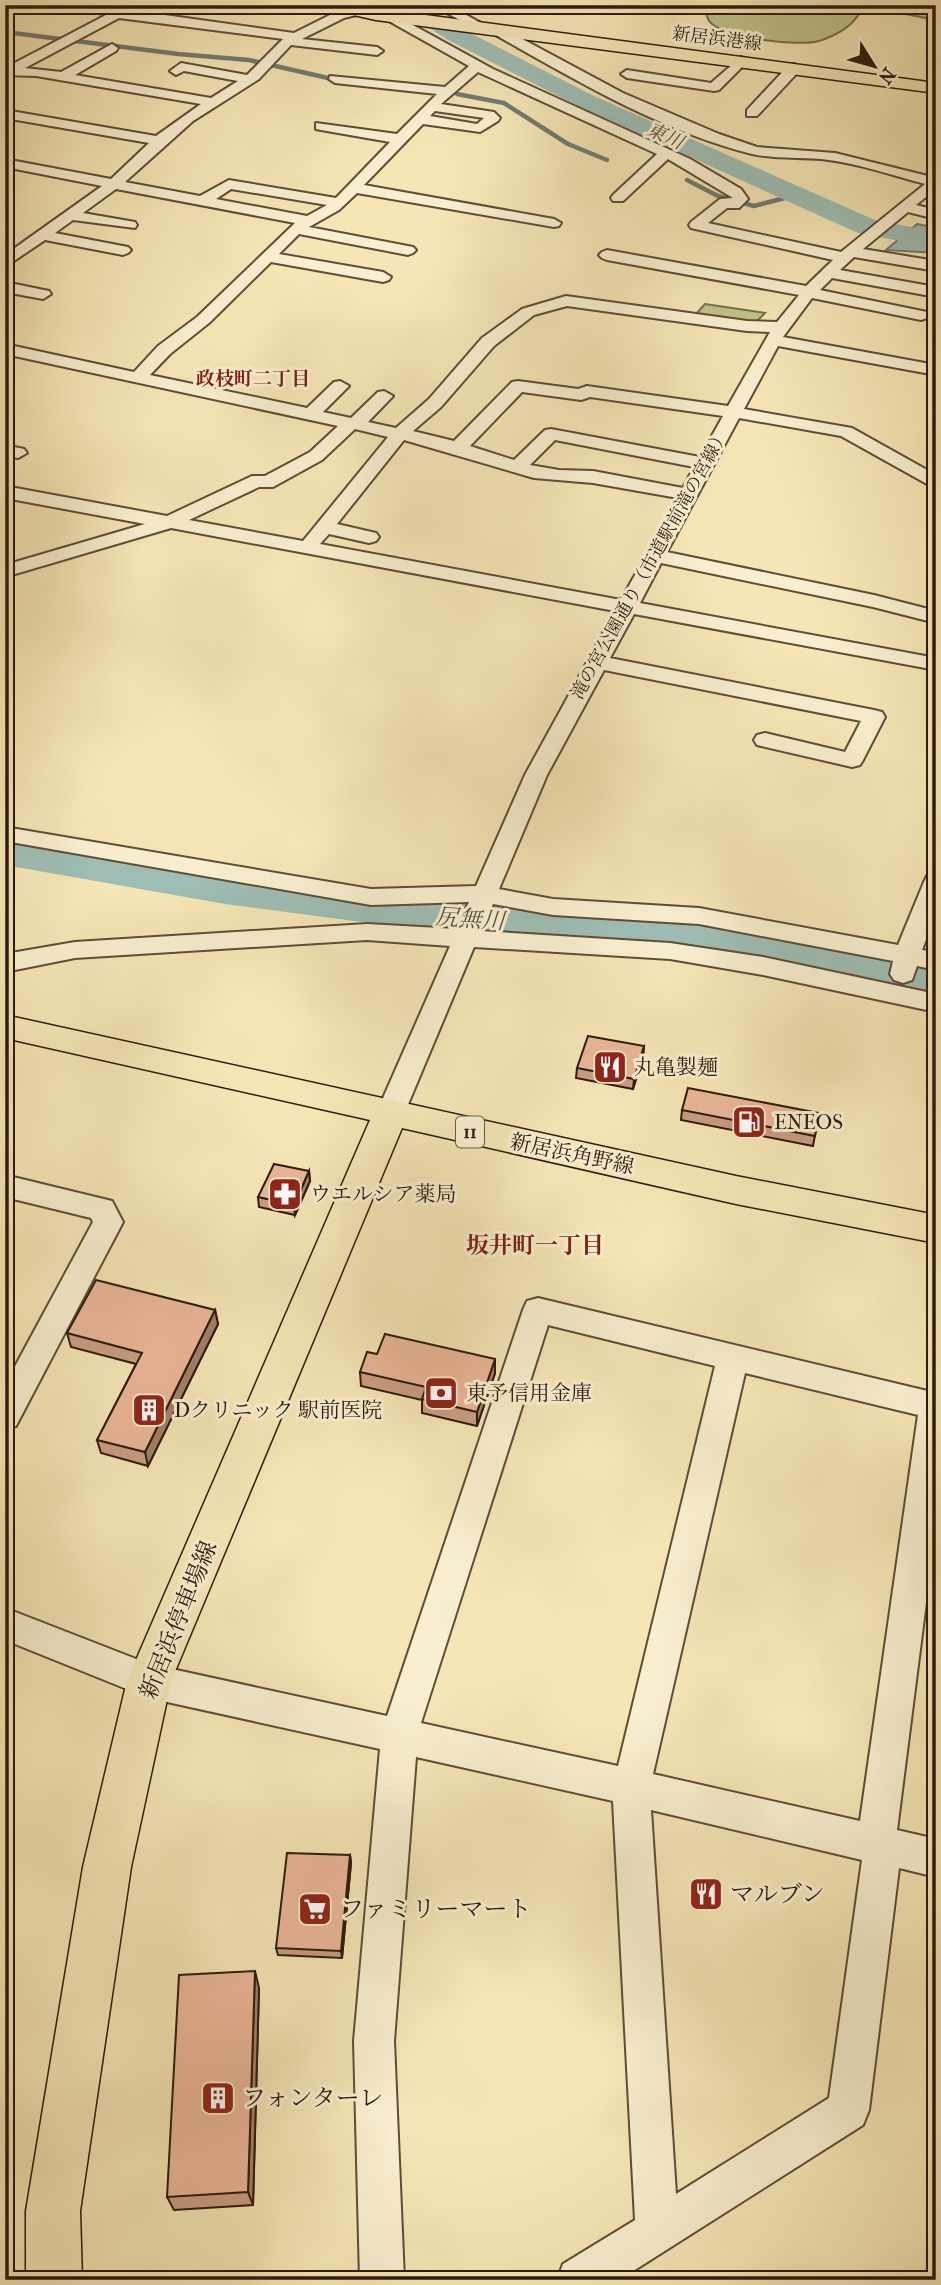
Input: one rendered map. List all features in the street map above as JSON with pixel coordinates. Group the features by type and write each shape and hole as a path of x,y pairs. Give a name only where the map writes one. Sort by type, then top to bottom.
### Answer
{"main road":[{"name":"新居浜港線","path":"327,5 357,8 398,18 936,88"},
{"name":"新居浜角野線","path":"5,1026 736,1190 936,1229"},
{"name":"新居浜停車場線","path":"54,2280 53,2211 107,1867 149,1681 390,1114"}],"street":[{"path":"76,5 117,15 377,51"},
{"path":"438,5 490,29 589,83 747,149 768,153 821,155 936,182"},
{"path":"5,262 115,183 159,141 250,79 292,39 357,8"},
{"path":"117,15 8,72 64,76 214,102"},
{"path":"398,18 477,66 722,181 736,192 737,202 725,202 696,225 936,266"},
{"path":"95,26 118,29"},
{"path":"64,76 112,48"},
{"path":"627,74 714,87 741,61"},
{"path":"137,378 164,350 203,320 302,225 326,214 339,203 432,107 477,66"},
{"path":"176,71 181,67 250,79"},
{"path":"752,113 794,68"},
{"path":"335,79 449,91"},
{"path":"432,107 489,115 492,118 480,128"},
{"path":"5,114 159,141"},
{"path":"420,119 495,131"},
{"path":"321,126 400,139"},
{"path":"618,198 665,154"},
{"path":"5,163 204,200 408,250"},
{"path":"906,206 936,182"},
{"path":"204,200 229,184 339,203"},
{"path":"354,188 554,223"},
{"path":"906,206 936,215"},
{"name":"滝の宮公園通り（市道駅前滝の宮線）","path":"467,934 536,775 777,334 805,297 906,206"},
{"path":"71,215 130,225"},
{"path":"43,235 123,250"},
{"path":"607,255 805,297 920,315"},
{"path":"268,257 383,277"},
{"path":"830,273 936,292"},
{"path":"5,287 43,294"},
{"path":"805,297 834,310 863,316"},
{"path":"308,547 399,433 435,403 488,342 512,321 554,302 566,301 747,326 936,370"},
{"path":"5,349 399,433 559,477 593,477 688,494"},
{"path":"310,415 340,386"},
{"path":"458,448 518,386 581,395 587,391 734,412 845,432 936,483"},
{"path":"5,571 168,523 259,480 266,483 316,456 384,396"},
{"path":"518,466 551,434 705,464"},
{"path":"5,492 936,664"},
{"path":"324,527 369,537"},
{"path":"656,556 874,601 936,617"},
{"path":"597,662 874,717 852,761 765,740"},
{"path":"5,834 371,897 481,899 553,907 699,916 905,959 936,961"},
{"path":"901,992 905,959 936,881"},
{"path":"5,963 75,950 311,935 367,932 467,934 670,951 901,992 936,1003"},
{"path":"390,1114 467,934"},
{"path":"5,1186 102,1209 108,1222 5,1416"},
{"path":"383,2280 374,2040 400,1736 538,1310 935,1406 848,2110 579,2280"},
{"path":"657,2229 631,1787 733,1357"},
{"path":"5,1624 149,1681 880,1843 936,1858"}],"green space":[{"path":"672,5 850,5 861,10 849,26 831,36 809,43 795,43 761,40 729,32 709,21 706,11"},
{"path":"859,5 936,5 936,20"},
{"path":"705,304 765,313 756,322 695,315"}],"water":[{"path":"917,224 936,228 936,253 886,250"}],"building":[{"name":"丸亀製麺","path":"588,1036 644,1046 634,1079 577,1068"},
{"path":"688,1088 819,1113 815,1136 682,1110"},
{"name":"ウエルシア薬局","path":"274,1164 309,1171 294,1205 258,1197"},
{"name":"Dクリニック 駅前医院","path":"96,1280 215,1310 145,1452 97,1440 142,1353 67,1333"},
{"name":"東予信用金庫","path":"385,1334 495,1359 477,1412 422,1399 426,1387 360,1372 367,1352 377,1354"},
{"name":"ファミリーマート","path":"287,1853 350,1855 341,1951 276,1948"},
{"name":"フォンターレ","path":"255,1971 248,2192 167,2197 179,1975"}],"waterway":[{"name":"東川","path":"405,5 456,35 588,102 868,227 936,240"},
{"path":"5,32 178,54 249,60 328,78"},
{"path":"457,94 504,103 568,144 607,160"},
{"path":"687,180 718,196 754,206 796,195"},
{"name":"尻無川","path":"5,851 225,890 423,915 595,925 694,935 936,977"}],"place":[{"name":"丸亀製麺","path":"610,1067"},
{"name":"ENEOS","path":"749,1122"},
{"name":"ウエルシア薬局","path":"285,1194"},
{"name":"東予信用金庫","path":"441,1393"},
{"name":"Dクリニック 駅前医院","path":"149,1410"},
{"name":"マルブン","path":"706,1894"},
{"name":"ファミリーマート","path":"315,1909"},
{"name":"フォンターレ","path":"218,2098"}],"district":[{"name":"政枝町二丁目","path":"253,379"},
{"name":"坂井町一丁目","path":"535,1245"}]}
